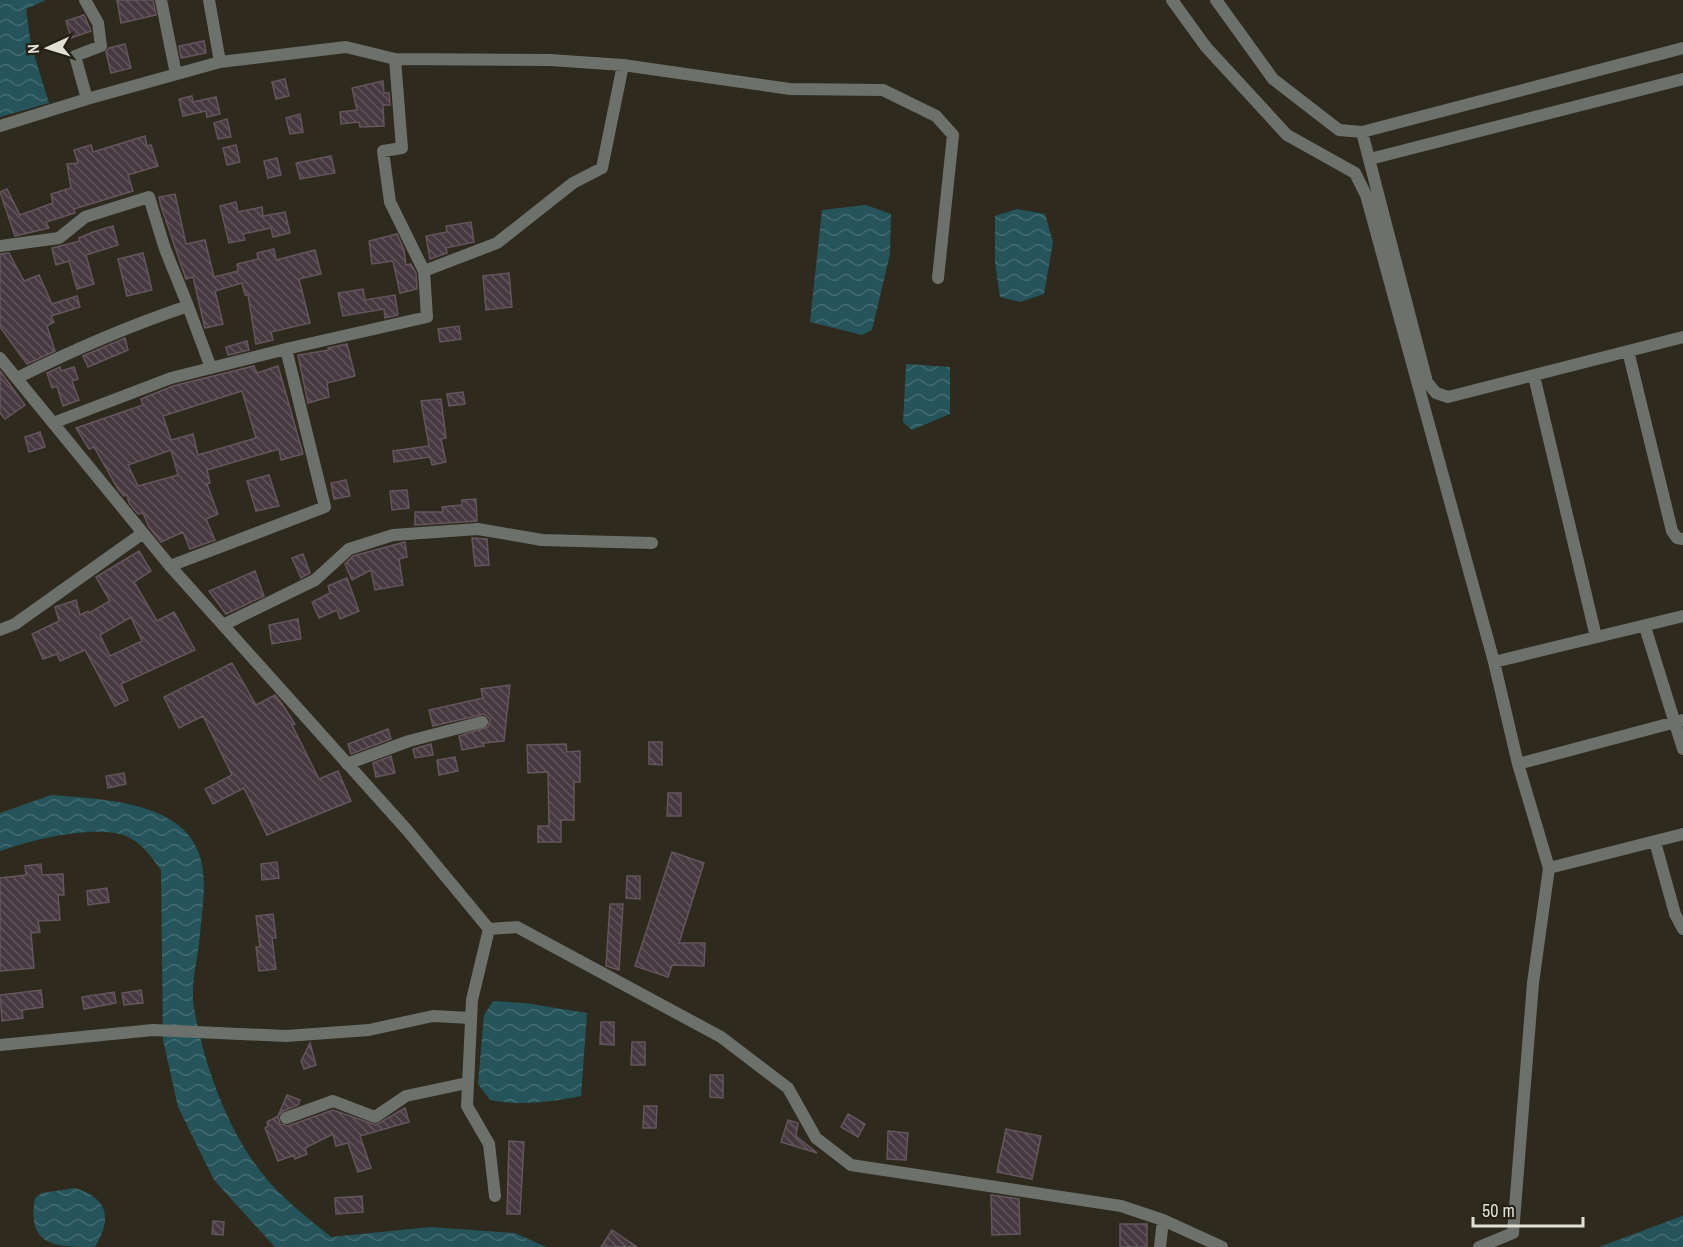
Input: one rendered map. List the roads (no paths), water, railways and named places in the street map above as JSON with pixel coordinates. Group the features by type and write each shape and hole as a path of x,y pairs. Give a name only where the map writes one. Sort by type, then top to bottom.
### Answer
{"street":[{"path":"85,0 98,23 101,46 75,56 87,99"},
{"path":"161,0 176,75"},
{"path":"209,0 220,62"},
{"path":"1172,0 1206,47 1287,135 1355,173 1365,195 1494,662 1518,764 1549,868 1533,983 1513,1233 1479,1247"},
{"path":"1216,0 1273,79 1339,130 1362,132 1683,48"},
{"path":"0,126 220,62 346,47 395,59 550,60 623,65 790,89 883,90 936,116 953,135 938,278"},
{"path":"53,423 171,378 427,317 424,271 390,202 383,151 402,148 395,59"},
{"path":"424,271 496,243 573,183 602,168 623,65"},
{"path":"1370,159 1683,79"},
{"path":"1362,132 1427,382 1436,393 1448,397 1683,336"},
{"path":"0,246 59,238 85,217 149,197 165,249 212,368"},
{"path":"17,378 73,350 138,322 188,306"},
{"path":"170,567 325,507 286,349"},
{"path":"1628,351 1671,531 1677,538 1683,539"},
{"path":"0,358 170,567 407,830 489,929"},
{"path":"1534,376 1596,637"},
{"path":"223,625 315,580 349,549 393,535 478,529 542,540 652,543"},
{"path":"0,630 15,624 143,533"},
{"path":"1494,662 1683,616"},
{"path":"1645,627 1679,721 1683,749"},
{"path":"1518,764 1679,721"},
{"path":"347,764 409,741 482,722"},
{"path":"1549,868 1683,834"},
{"path":"1655,842 1675,914 1683,929"},
{"path":"489,929 517,927 721,1037 788,1088 816,1138 851,1165 1121,1206 1163,1220 1222,1247"},
{"path":"489,929 472,1000 467,1106 489,1144 495,1196"},
{"path":"0,1045 153,1030 286,1036 369,1030 433,1016 471,1018"},
{"path":"286,1118 333,1101 375,1117 406,1096 467,1083"},
{"path":"1161,1247 1163,1220"}],"water":[{"path":"0,0 46,0 26,9 31,45 49,103 0,117"},
{"path":"866,205 891,214 890,254 872,330 862,335 810,322 822,210"},
{"path":"1017,209 1045,214 1053,242 1044,294 1020,302 1000,297 995,263 995,216"},
{"path":"906,364 950,367 950,414 912,430 903,422"},
{"path":"51,795 112,801 154,811 172,820 187,833 197,849 204,881 193,999 198,1029 210,1073 237,1135 261,1172 285,1198 331,1237 431,1227 515,1233 546,1247 275,1247 214,1180 178,1107 163,1040 161,870 144,848 133,840 127,836 107,832 59,835 0,851 0,813"},
{"path":"493,1001 525,1003 587,1013 581,1096 513,1103 490,1100 478,1084 484,1015"},
{"path":"75,1188 95,1198 104,1211 104,1227 95,1247 68,1246 47,1241 35,1226 33,1214 35,1198 42,1193"},
{"path":"1682,1216 1683,1247 1599,1247"}]}
